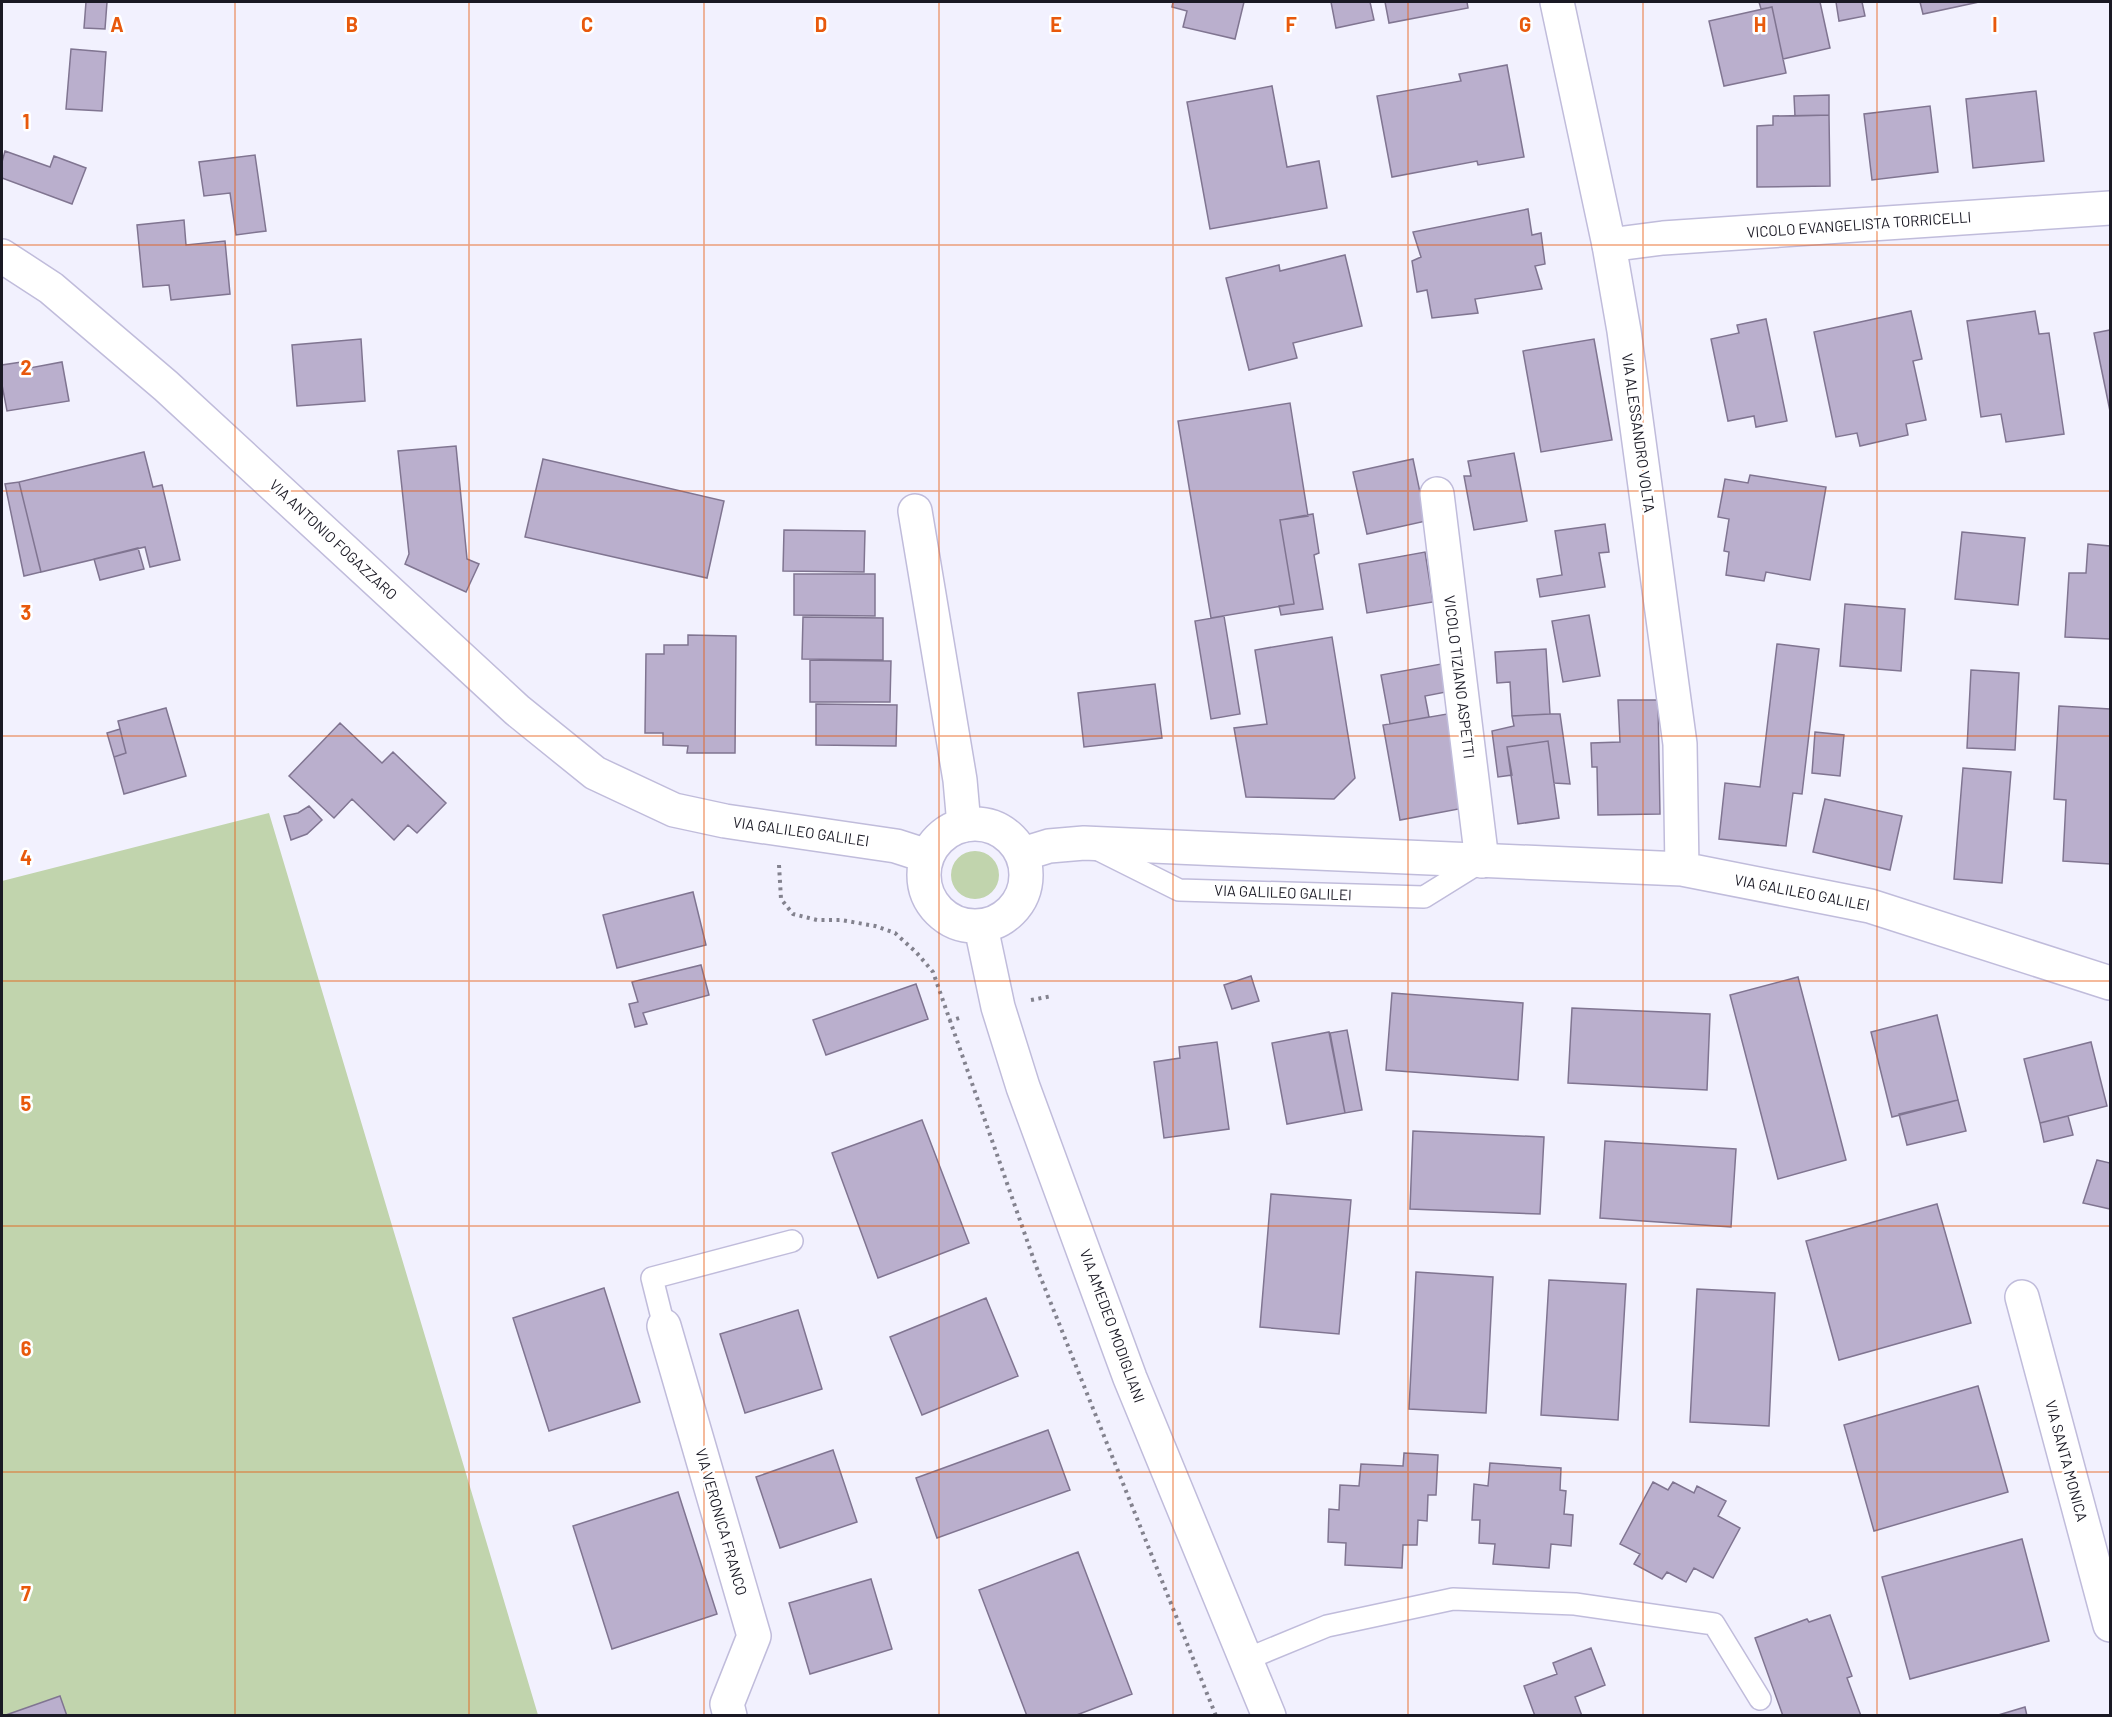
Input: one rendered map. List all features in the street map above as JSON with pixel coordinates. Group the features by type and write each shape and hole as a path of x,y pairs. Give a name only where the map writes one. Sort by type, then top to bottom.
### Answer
{"street":[{"name":"VIA ALESSANDRO VOLTA","path":"1557,2 1609,245 1624,331 1680,744 1682,869"},
{"name":"VICOLO EVANGELISTA TORRICELLI","path":"1609,245 1663,238 2110,208"},
{"name":"VIA ANTONIO FOGAZZARO","path":"2,256 51,288 166,386 526,717 595,773 674,810"},
{"name":"VICOLO TIZIANO ASPETTI","path":"1437,494 1482,861"},
{"path":"915,511 958,770 964,825"},
{"name":"VIA GALILEO GALILEI","path":"674,810 725,821 896,846 927,856"},
{"path":"980,824 994,828 1007,836 1023,854 1025,880 1020,898 1008,913 981,927 957,923 941,914 930,900 924,884 927,856 938,839 950,830 964,825 980,824"},
{"name":"VIA GALILEO GALILEI","path":"1023,854 1048,846 1084,843 1682,869 1870,906 2110,983"},
{"name":"VIA AMEDEO MODIGLIANI","path":"981,927 998,1007 1023,1087 1130,1378 1269,1716"},
{"name":"VIA SANTA MONICA","path":"2022,1297 2110,1625"},
{"name":"VIA VERONICA FRANCO","path":"664,1326 754,1636 727,1704 730,1716"}],"lane":[{"name":"VIA GALILEO GALILEI","path":"1084,843 1179,890 1424,897 1482,861"},
{"path":"664,1326 651,1278 792,1241"},
{"path":"1247,1659 1328,1626 1453,1599 1575,1604 1714,1624 1760,1699"}],"path":[{"path":"780,855 778,880 780,899 793,915 817,920 842,920 875,926 895,933 933,972 1036,1266 1216,1716"}],"green space":[{"path":"269,813 538,1715 2,1715 2,881"},
{"path":"975,851 992,858 999,875 992,892 975,899 958,892 951,875 958,858"}],"building":[{"path":"86,2 107,2 105,29 84,28"},
{"path":"1173,2 1244,2 1235,39 1183,27 1187,11 1172,7"},
{"path":"1331,2 1370,2 1374,20 1336,28"},
{"path":"1385,2 1467,2 1468,8 1389,23"},
{"path":"1759,2 1820,2 1830,48 1783,59 1772,7 1761,9"},
{"path":"1836,2 1862,2 1865,16 1839,21"},
{"path":"1920,2 1979,2 1923,14"},
{"path":"1772,7 1786,73 1724,86 1709,21"},
{"path":"71,49 106,52 102,111 66,109"},
{"path":"1507,65 1524,157 1478,165 1477,161 1392,177 1377,96 1461,81 1459,74"},
{"path":"1272,86 1287,167 1319,161 1327,208 1210,229 1187,102"},
{"path":"2036,91 2044,161 1973,168 1966,99"},
{"path":"1829,95 1829,115 1795,116 1794,96"},
{"path":"1930,106 1938,172 1872,180 1864,114"},
{"path":"1829,115 1830,186 1757,187 1757,126 1773,125 1773,116"},
{"path":"5,151 50,167 54,156 86,168 72,204 2,178"},
{"path":"255,155 266,231 236,235 230,193 204,196 199,162"},
{"path":"1528,209 1532,235 1541,233 1545,264 1535,266 1542,289 1475,299 1478,313 1432,318 1427,290 1417,292 1412,261 1421,257 1413,232"},
{"path":"184,220 186,245 225,241 230,294 171,300 169,285 143,287 137,225"},
{"path":"1345,255 1362,326 1293,343 1297,358 1249,370 1226,278 1279,265 1280,271"},
{"path":"1911,311 1922,359 1913,361 1926,420 1906,424 1908,435 1860,446 1857,433 1836,437 1814,332"},
{"path":"2035,311 2039,334 2049,333 2064,434 2006,442 2001,414 1981,417 1967,321"},
{"path":"1766,319 1787,421 1756,427 1754,416 1728,421 1711,339 1739,333 1737,325"},
{"path":"2110,330 2110,411 2094,333"},
{"path":"361,339 365,401 297,406 292,345"},
{"path":"1594,339 1612,440 1541,452 1523,351"},
{"path":"28,361 30,368 62,362 69,401 7,411 2,385 2,365"},
{"path":"1290,403 1308,516 1280,520 1294,604 1211,618 1178,421"},
{"path":"456,446 467,559 479,564 466,592 405,564 409,554 398,451"},
{"path":"144,452 153,487 162,485 180,560 150,567 145,547 41,572 19,482"},
{"path":"1514,453 1527,521 1474,530 1464,476 1471,476 1468,461"},
{"path":"543,459 724,501 707,578 525,537"},
{"path":"1413,459 1426,521 1367,534 1353,472"},
{"path":"1750,475 1826,487 1810,580 1766,572 1764,581 1726,575 1729,552 1724,551 1729,519 1718,517 1725,479 1748,483"},
{"path":"19,482 41,572 24,576 5,484"},
{"path":"1313,514 1319,553 1314,555 1323,609 1281,615 1279,606 1294,604 1280,520"},
{"path":"1605,524 1609,552 1599,553 1605,587 1540,597 1537,579 1562,575 1555,531"},
{"path":"784,530 865,531 864,572 783,571"},
{"path":"1962,532 2025,538 2018,605 1955,599"},
{"path":"2088,544 2110,546 2110,639 2065,637 2069,573 2086,573"},
{"path":"138,548 144,569 100,580 94,559"},
{"path":"1425,552 1433,602 1367,613 1359,564"},
{"path":"794,574 875,574 875,616 794,615"},
{"path":"1845,604 1905,609 1901,671 1840,666"},
{"path":"1589,615 1600,676 1563,682 1552,621"},
{"path":"1224,616 1240,714 1211,719 1195,621"},
{"path":"803,617 883,618 883,660 802,659"},
{"path":"688,635 736,636 735,753 687,753 688,746 663,745 663,733 645,733 646,654 664,654 664,645 688,645"},
{"path":"1332,637 1355,778 1334,799 1246,797 1234,728 1267,724 1255,650"},
{"path":"1777,644 1819,649 1802,794 1793,793 1786,846 1719,839 1725,783 1760,787"},
{"path":"1546,649 1550,714 1512,716 1510,682 1497,683 1495,652"},
{"path":"810,660 891,661 890,702 810,702"},
{"path":"1441,664 1446,692 1425,696 1429,717 1390,724 1381,675"},
{"path":"1971,670 2019,673 2015,750 1967,748"},
{"path":"1155,684 1162,738 1084,747 1078,693"},
{"path":"1618,700 1658,700 1660,814 1598,815 1597,767 1592,767 1591,743 1620,742"},
{"path":"816,704 897,705 896,746 816,745"},
{"path":"2059,706 2110,709 2110,864 2063,861 2066,800 2054,799"},
{"path":"166,708 186,776 124,794 114,757 126,753 118,721"},
{"path":"1447,714 1464,808 1400,820 1383,725"},
{"path":"1560,714 1570,784 1554,783 1548,741 1507,747 1512,775 1498,777 1492,731 1514,726 1512,716"},
{"path":"340,723 382,763 393,752 446,803 417,833 408,825 394,840 352,799 334,818 289,776"},
{"path":"120,729 126,753 114,757 107,733"},
{"path":"1815,732 1844,735 1840,776 1812,773"},
{"path":"1548,741 1559,818 1518,824 1507,747"},
{"path":"1963,768 2011,772 2002,883 1954,879"},
{"path":"1825,799 1902,816 1890,870 1813,852"},
{"path":"309,806 322,820 307,834 291,840 284,816 298,813"},
{"path":"693,892 706,945 617,968 603,915"},
{"path":"701,965 709,995 643,1013 647,1024 635,1027 629,1004 638,1002 632,982"},
{"path":"1251,976 1259,1001 1232,1009 1224,985"},
{"path":"1798,977 1846,1160 1778,1179 1730,995"},
{"path":"916,984 928,1019 826,1055 813,1020"},
{"path":"1392,993 1523,1003 1518,1080 1386,1070"},
{"path":"1572,1008 1710,1014 1707,1090 1568,1083"},
{"path":"1937,1015 1958,1100 1892,1117 1871,1032"},
{"path":"1347,1030 1362,1110 1345,1113 1330,1033"},
{"path":"1329,1032 1345,1113 1287,1124 1272,1043"},
{"path":"1217,1042 1229,1129 1164,1138 1154,1062 1180,1058 1179,1047"},
{"path":"2091,1042 2107,1106 2040,1123 2024,1059"},
{"path":"1958,1100 1966,1131 1907,1145 1899,1114"},
{"path":"2068,1116 2073,1135 2044,1142 2040,1123"},
{"path":"922,1120 969,1243 878,1278 832,1153"},
{"path":"1413,1131 1544,1137 1540,1214 1410,1209"},
{"path":"1605,1141 1736,1149 1731,1227 1600,1218"},
{"path":"2097,1160 2110,1163 2110,1209 2083,1203"},
{"path":"1271,1194 1351,1200 1339,1334 1260,1327"},
{"path":"1937,1204 1971,1323 1839,1360 1806,1241"},
{"path":"1416,1272 1493,1277 1486,1413 1409,1409"},
{"path":"1549,1280 1626,1284 1618,1420 1541,1415"},
{"path":"604,1288 640,1402 549,1431 513,1318"},
{"path":"1697,1289 1775,1293 1769,1426 1690,1422"},
{"path":"986,1298 1018,1376 922,1415 890,1337"},
{"path":"798,1310 822,1389 745,1413 720,1334"},
{"path":"1978,1386 2008,1492 1874,1531 1844,1425"},
{"path":"1048,1430 1070,1490 937,1538 916,1478"},
{"path":"833,1450 857,1522 780,1548 756,1477"},
{"path":"1404,1453 1438,1455 1436,1495 1428,1495 1427,1521 1418,1520 1417,1545 1403,1545 1402,1568 1345,1565 1346,1543 1328,1542 1329,1509 1339,1510 1340,1485 1359,1486 1361,1464 1403,1466"},
{"path":"1490,1463 1561,1468 1560,1490 1566,1491 1564,1514 1573,1515 1571,1546 1551,1544 1549,1568 1493,1564 1495,1544 1479,1543 1480,1520 1472,1520 1474,1484 1488,1486"},
{"path":"1653,1482 1668,1490 1673,1482 1694,1493 1697,1486 1726,1501 1718,1516 1740,1528 1713,1578 1694,1568 1686,1582 1667,1572 1662,1579 1634,1564 1640,1554 1620,1544"},
{"path":"678,1492 717,1614 612,1649 573,1526"},
{"path":"2022,1539 2049,1641 1910,1679 1882,1577"},
{"path":"1078,1552 1132,1694 1074,1716 1027,1716 979,1590"},
{"path":"871,1579 892,1649 810,1674 789,1603"},
{"path":"1830,1615 1852,1676 1847,1678 1861,1716 1783,1716 1755,1638 1807,1619 1809,1622"},
{"path":"1591,1648 1605,1685 1575,1697 1582,1716 1535,1716 1524,1686 1557,1674 1553,1663"},
{"path":"60,1696 67,1716 3,1716"},
{"path":"2025,1707 2027,1716 1995,1716"}]}
